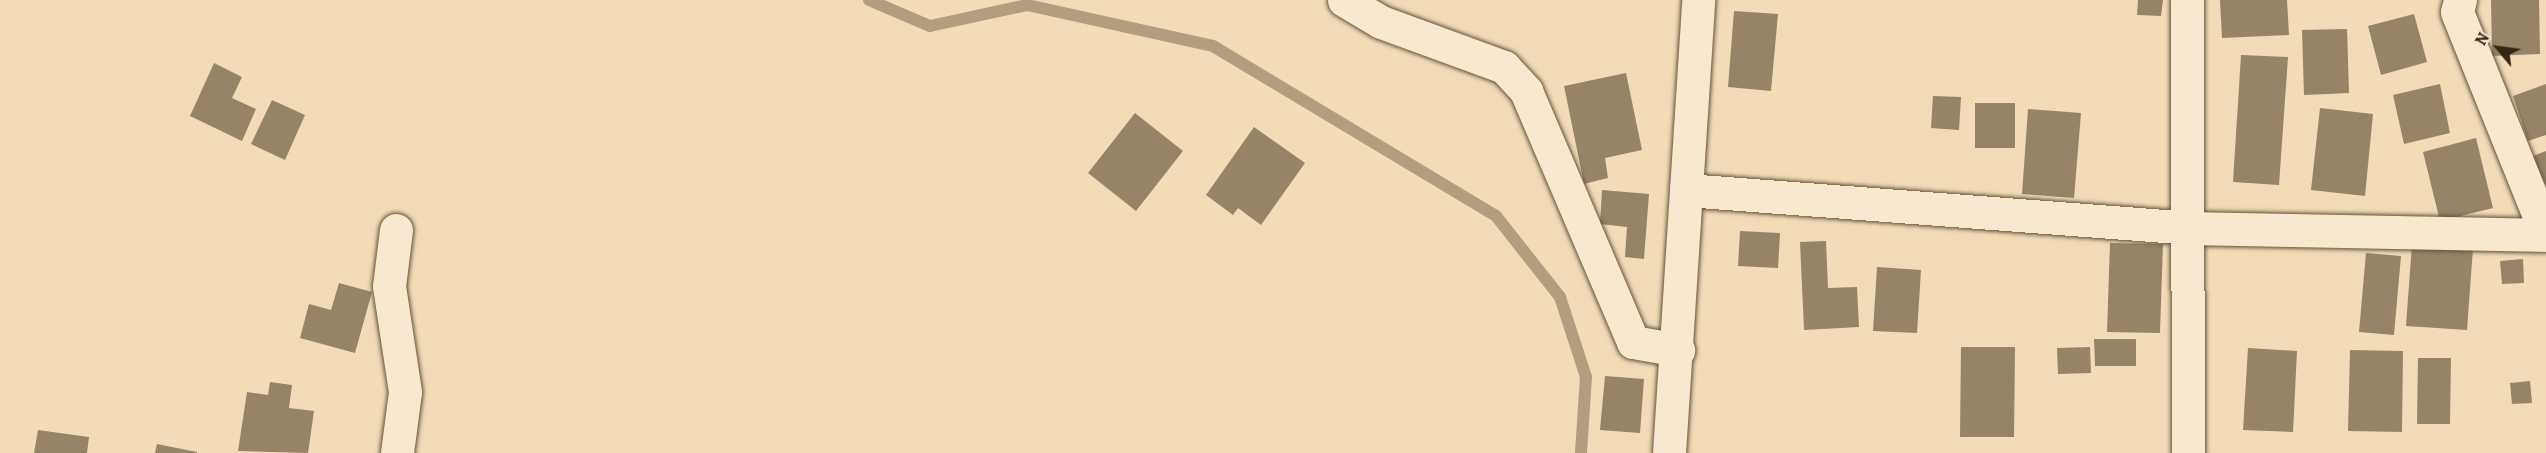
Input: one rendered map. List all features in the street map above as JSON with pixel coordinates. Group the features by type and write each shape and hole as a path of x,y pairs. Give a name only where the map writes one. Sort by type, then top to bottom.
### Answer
{"street":[{"path":"1344,0 1381,22 1504,67 1526,91 1633,342 1678,350"},
{"path":"1669,453 1678,350 1698,0"},
{"path":"2187,0 2191,228 2188,453"},
{"path":"1686,190 2191,228 2546,234 2457,12 2460,0"},
{"path":"396,230 389,286 405,392 397,453"}],"building":[{"path":"2138,0 2163,0 2161,16 2137,15"},
{"path":"2220,0 2287,0 2289,35 2222,38"},
{"path":"2491,0 2539,0 2540,54 2492,56"},
{"path":"1734,11 1778,14 1771,91 1728,87"},
{"path":"2414,14 2427,62 2381,75 2368,26"},
{"path":"2347,29 2349,93 2304,95 2302,30"},
{"path":"2241,55 2288,57 2279,185 2233,182"},
{"path":"214,63 242,77 232,98 256,109 242,141 190,116"},
{"path":"1626,73 1642,150 1605,158 1608,178 1584,184 1564,86"},
{"path":"2440,84 2450,133 2404,144 2393,95"},
{"path":"2546,84 2546,135 2528,141 2513,96"},
{"path":"1933,96 1961,97 1959,130 1931,128"},
{"path":"272,100 305,115 285,160 251,144"},
{"path":"1975,103 2015,103 2015,148 1975,148"},
{"path":"2320,108 2373,114 2365,196 2311,190"},
{"path":"2028,109 2081,113 2074,198 2022,194"},
{"path":"1135,113 1183,151 1136,211 1088,173"},
{"path":"1254,127 1305,163 1261,225 1238,208 1233,215 1206,195"},
{"path":"2476,138 2493,208 2440,221 2423,152"},
{"path":"2546,151 2546,186 2533,156"},
{"path":"1602,190 1649,194 1644,259 1625,257 1627,227 1600,224"},
{"path":"1740,231 1780,233 1778,268 1738,266"},
{"path":"1826,241 1828,288 1857,287 1859,327 1804,330 1800,242"},
{"path":"2110,243 2163,244 2160,333 2107,332"},
{"path":"2412,244 2473,248 2467,330 2406,326"},
{"path":"2366,253 2401,256 2394,335 2359,332"},
{"path":"2523,259 2524,283 2502,284 2500,261"},
{"path":"1877,267 1921,270 1917,333 1873,331"},
{"path":"339,283 372,292 355,353 300,338 309,304 331,310"},
{"path":"2094,339 2136,339 2136,366 2095,366"},
{"path":"1961,347 2015,347 2014,437 1960,437"},
{"path":"2090,347 2091,373 2058,374 2057,348"},
{"path":"2248,348 2297,351 2293,432 2243,430"},
{"path":"2350,350 2403,351 2402,432 2348,431"},
{"path":"2418,358 2451,358 2450,424 2417,424"},
{"path":"1605,376 1644,379 1640,433 1600,430"},
{"path":"2530,381 2532,403 2512,404 2510,383"},
{"path":"270,382 292,385 289,408 314,411 308,453 238,451 247,392 268,395"},
{"path":"38,430 89,437 87,453 34,453"},
{"path":"157,444 197,452 197,453 155,453"}],"waterway":[{"path":"869,0 930,26 1027,5 1213,46 1496,216 1560,297 1586,377 1581,453"}]}
